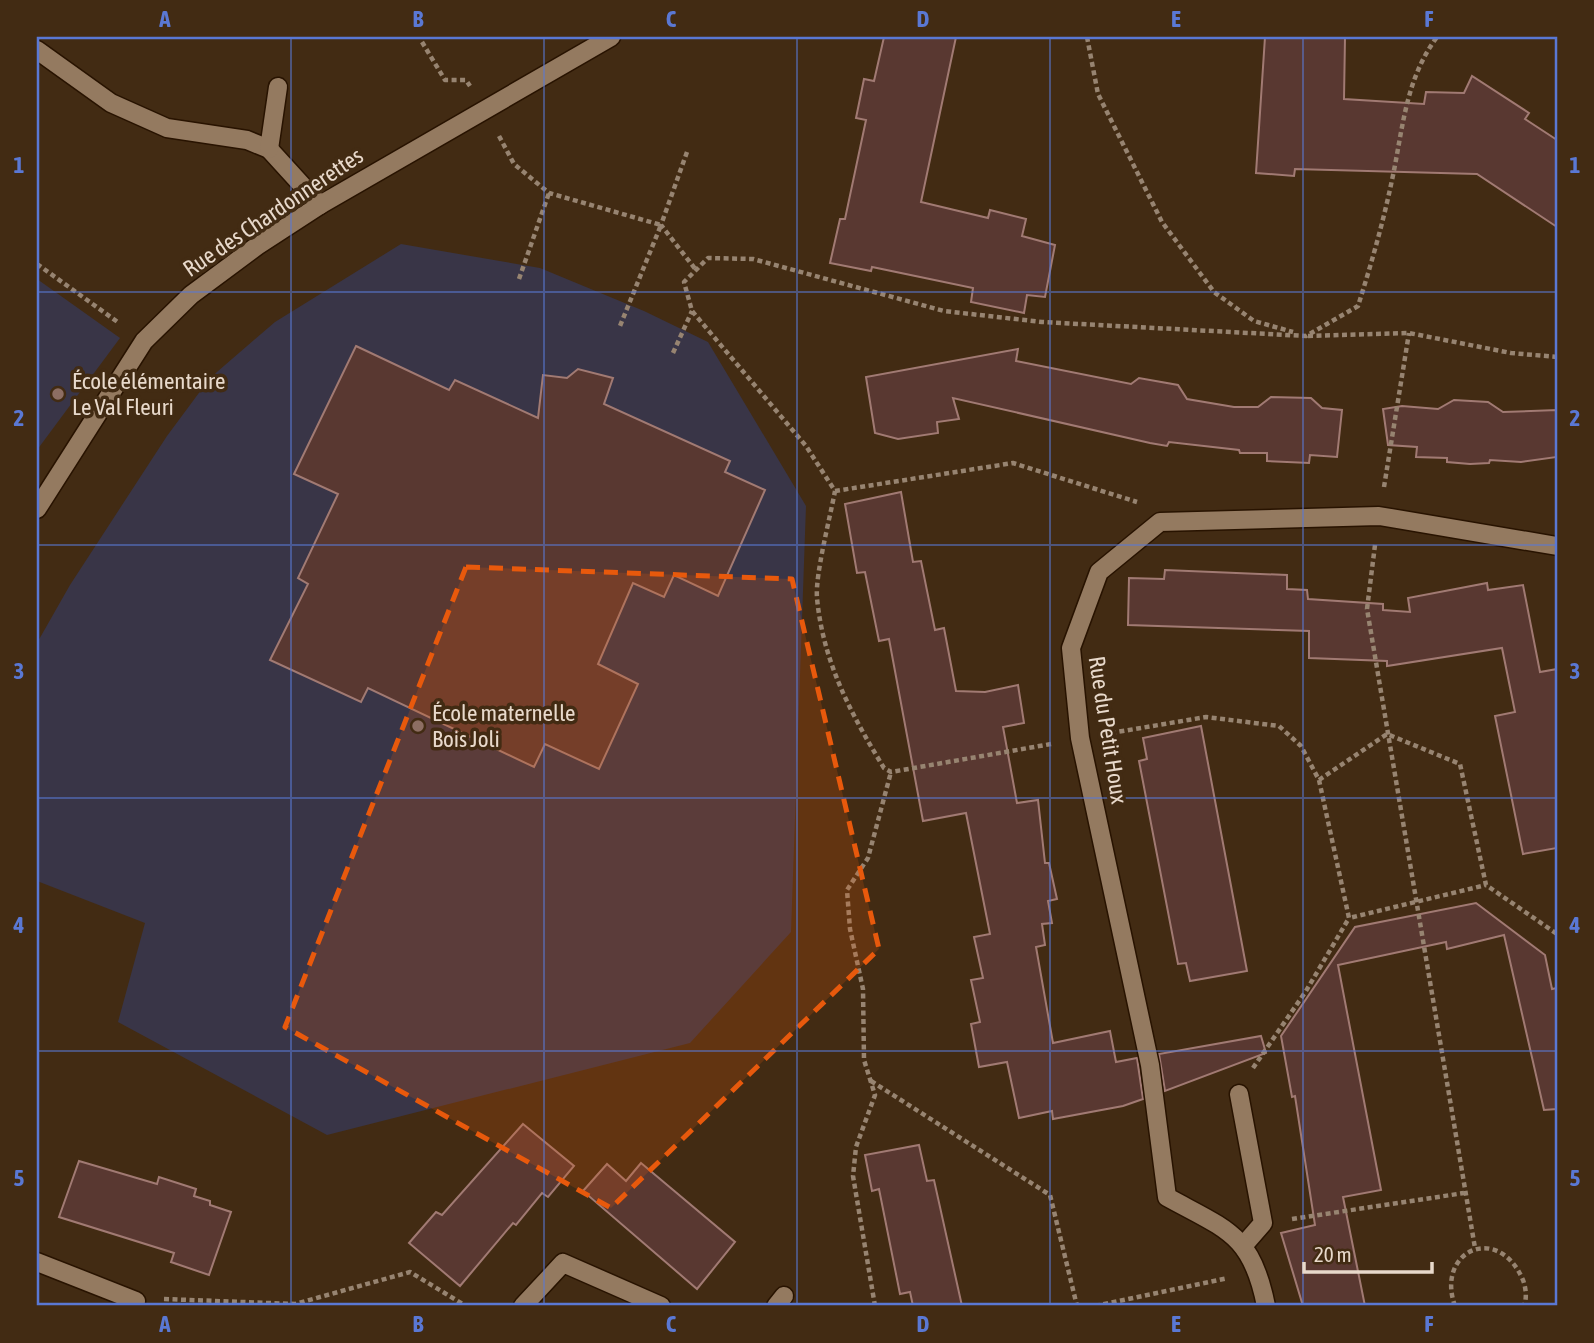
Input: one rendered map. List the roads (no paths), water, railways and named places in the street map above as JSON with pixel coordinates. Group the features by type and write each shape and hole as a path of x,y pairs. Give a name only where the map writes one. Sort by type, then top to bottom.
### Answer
{"street":[{"name":"Rue des Chardonnerettes","path":"37,509 144,341 191,295 257,246 320,205 486,112 611,37"},
{"path":"37,50 111,103 167,128 247,140 269,149 320,205"},
{"path":"269,149 278,88"},
{"name":"Rue du Petit Houx","path":"1266,1306 1259,1273 1233,1234 1167,1197 1150,1065 1080,738 1070,648 1099,572 1160,522 1379,516 1557,546"},
{"path":"1239,1094 1263,1223 1243,1246"},
{"path":"37,1262 135,1304"},
{"path":"523,1306 563,1263 661,1306"}],"place":[{"name":"École élémentaire Le Val Fleuri","path":"58,394"},
{"name":"École maternelle Bois Joli","path":"418,726"}]}
